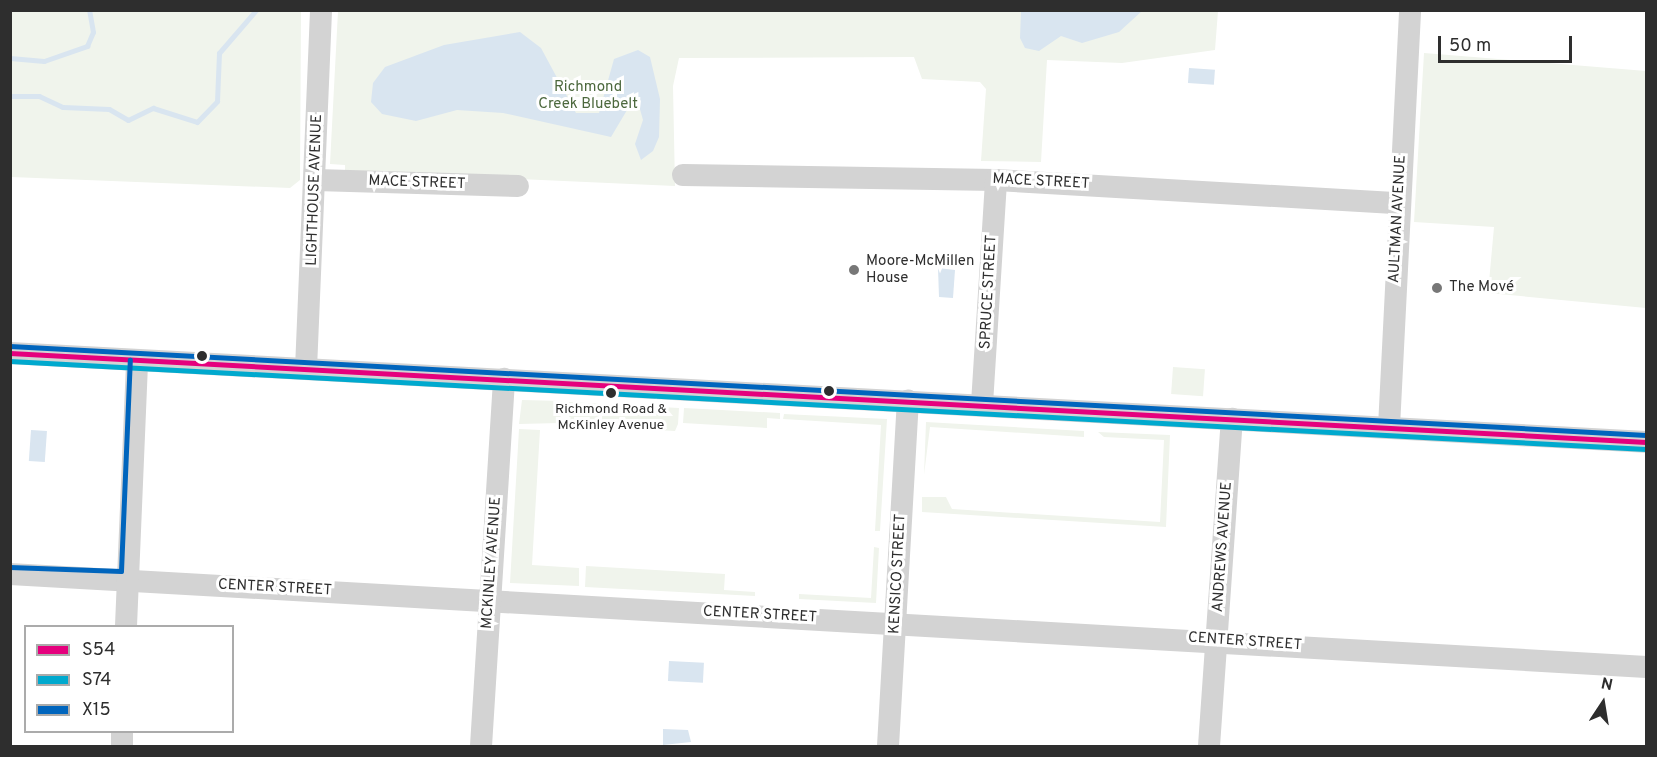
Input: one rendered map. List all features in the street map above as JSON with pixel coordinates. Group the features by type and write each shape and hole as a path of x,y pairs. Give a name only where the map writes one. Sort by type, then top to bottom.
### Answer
{"street":[{"name":"LIGHTHOUSE AVENUE","path":"306,369 316,180 321,10"},
{"name":"AULTMAN AVENUE","path":"1389,427 1398,203 1410,10"},
{"name":"MACE STREET","path":"683,175 996,180 1398,203"},
{"name":"MACE STREET","path":"316,180 518,186"},
{"name":"SPRUCE STREET","path":"982,405 996,180"},
{"path":"10,353 1647,442"},
{"path":"126,625 137,360"},
{"name":"MCKINLEY AVENUE","path":"481,747 504,379"},
{"name":"KENSICO STREET","path":"888,747 908,401"},
{"name":"ANDREWS AVENUE","path":"1209,747 1232,419"},
{"name":"CENTER STREET","path":"10,574 1216,640 1647,667"}],"green space":[{"path":"11,11 301,11 300,180 290,188 11,177"},
{"name":"Richmond Creek Bluebelt","path":"338,11 1218,11 1215,50 1122,63 1047,60 1041,162 981,161 986,89 980,82 922,79 914,57 679,58 673,86 675,186 345,171 345,165 330,164"},
{"path":"1424,53 1646,71 1646,308 1488,293 1494,227 1414,222"},
{"path":"1173,367 1205,369 1203,396 1171,394"},
{"path":"522,400 562,401 560,423 519,424"},
{"path":"568,402 679,408 678,424 675,431 570,425"},
{"path":"684,408 780,413 780,419 767,418 767,428 683,423"},
{"path":"784,414 887,419 880,531 875,531 881,425 783,419"},
{"path":"926,422 1084,431 1084,437 930,427 924,475"},
{"path":"519,429 540,430 532,565 579,568 579,586 510,583"},
{"path":"1098,432 1170,435 1166,527 922,512 922,497 946,497 952,509 1160,522 1164,440 1104,437"},
{"path":"874,547 879,548 876,603 799,599 799,594 871,598"},
{"path":"586,566 725,574 724,590 755,592 755,596 585,587"}],"shaded area":[{"path":"1021,10 1142,11 1119,32 1082,43 1061,36 1039,51 1025,48 1020,38"},
{"path":"520,32 541,48 576,113 599,113 614,59 638,50 650,57 660,99 659,137 653,151 641,160 635,144 643,120 636,95 611,137 503,113 457,110 416,121 382,114 371,102 373,83 385,67 444,45"},
{"path":"1189,68 1215,70 1214,85 1188,83"},
{"path":"938,268 955,270 953,298 939,297"},
{"path":"31,430 47,431 45,462 29,461"},
{"path":"669,661 704,663 703,683 668,681"},
{"path":"663,729 688,730 691,742 663,745"}],"waterway":[{"path":"10,58 44,61 87,46 93,32 89,10"},
{"path":"10,96 39,96 63,107 109,109 128,120 153,108 197,122 217,101 219,53 256,10"}],"transit line":[{"name":"X15","path":"10,346 1646,435"},
{"name":"S54","path":"10,353 1646,442"},
{"name":"X15","path":"10,567 121,571 130,360"},
{"name":"S74","path":"10,361 1646,449"}],"place":[{"name":"Moore-McMillen House","path":"854,270"},
{"name":"The Mové","path":"1437,288"},
{"name":"Richmond Road & McKinley Avenue","path":"611,393"}]}
